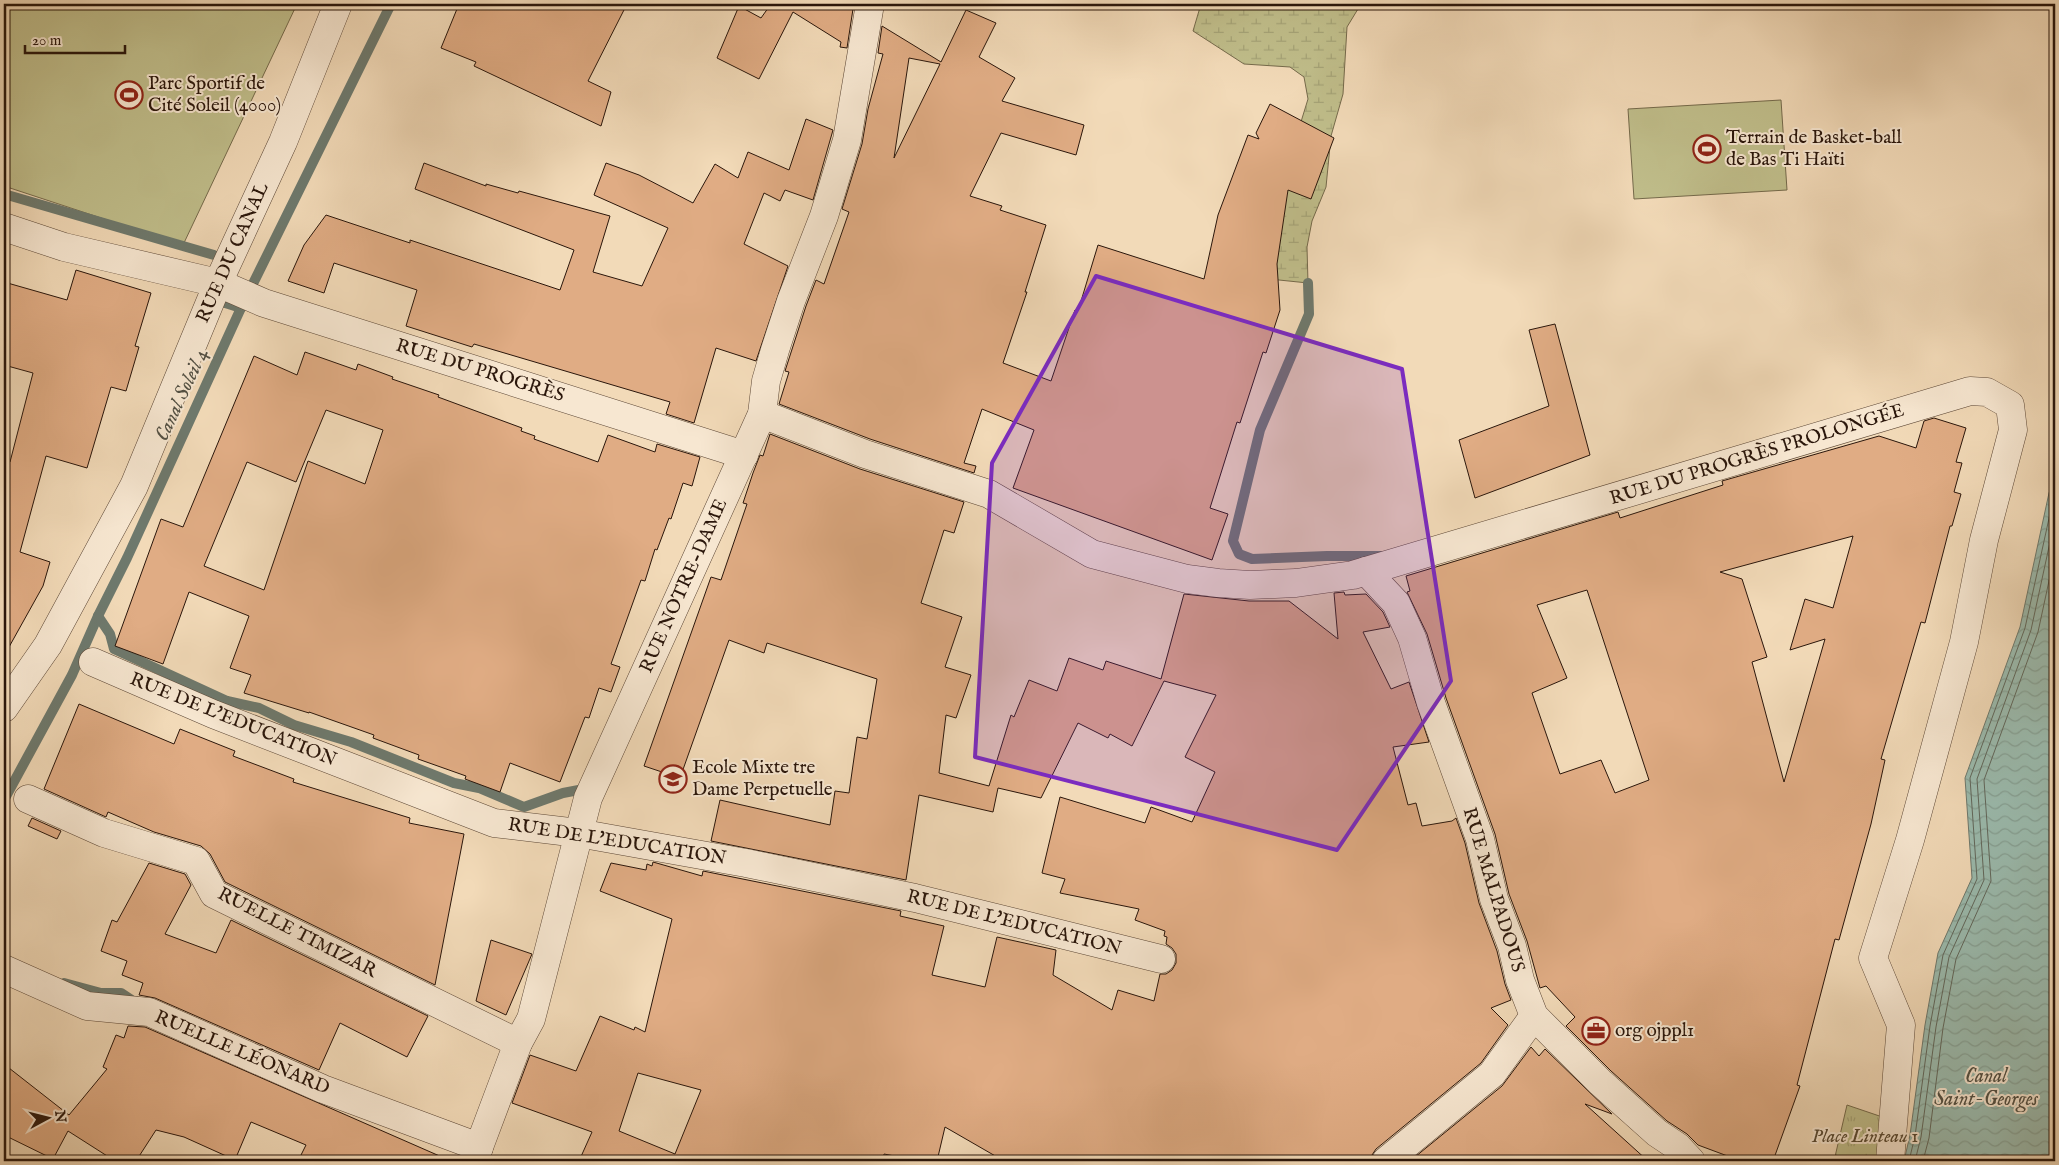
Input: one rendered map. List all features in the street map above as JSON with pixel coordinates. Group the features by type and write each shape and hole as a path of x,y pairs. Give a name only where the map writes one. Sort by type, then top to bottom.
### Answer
{"street":[{"name":"RUE DU CANAL","path":"4,708 48,645 134,486 218,283 283,142 338,4"},
{"name":"RUE NOTRE-DAME","path":"477,1154 518,1044 531,1019 588,798 762,414 766,381 775,350 824,216 847,140 870,4"},
{"name":"RUE DU PROGRÈS","path":"4,227 64,247 218,283 264,303 744,455"},
{"name":"RUE DU PROGRÈS PROLONGÉE","path":"762,414 865,454 989,494 1092,554 1188,579 1250,585 1296,583 1366,571 1970,391 1987,392 2010,405 2013,430 1984,540 1964,642 1910,840 1873,958 1900,1025 1890,1161"},
{"name":"RUE MALPADOUS","path":"1366,571 1396,603 1412,638 1431,703 1480,840 1494,898 1512,946 1520,980 1534,1016 1600,1082 1657,1134 1678,1147 1691,1161"},
{"name":"RUE DE L'EDUCATION","path":"93,662 213,714 494,823 578,834 746,863 915,898 1161,959"},
{"name":"RUELLE TIMIZAR","path":"28,798 104,833 196,860 214,894 518,1044"},
{"name":"RUELLE LÉONARD","path":"4,969 87,1006 149,1012 477,1154"},
{"path":"1386,1161 1492,1074 1534,1016"}],"highlighted area":[{"path":"1096,276 1402,369 1451,681 1337,850 975,757 992,463"}],"green space":[{"name":"Parc Sportif de Cité Soleil (4000)","path":"4,4 297,4 183,245 4,186"},
{"path":"1201,4 1361,4 1347,27 1343,94 1331,136 1326,187 1312,221 1307,247 1308,283 1211,273 1300,125 1308,99 1304,77 1290,67 1244,64 1193,31"},
{"name":"Terrain de Basket-ball de Bas Ti Haïti","path":"1781,100 1787,190 1634,199 1628,109"},
{"name":"Place Linteau 1","path":"1847,1105 1903,1124 1897,1161 1834,1161"}],"water":[{"name":"Canal Saint-Georges","path":"2055,476 2055,1161 1904,1161 1910,1135 1925,1025 1938,953 1972,878 1965,778 2020,627 2049,493"}],"building":[{"path":"459,4 627,4 588,81 611,92 601,126 474,66 476,62 441,48"},
{"path":"771,4 845,4 853,9 847,48 840,47 841,42 793,12 759,79 717,58 739,6 761,18"},
{"path":"966,10 996,23 979,57 1015,78 1002,101 1084,125 1076,155 1001,133 970,196 1002,206 1000,210 1046,225 1025,292 1027,292 1003,363 1051,381 1075,310 1078,311 1098,245 1204,279 1218,215 1248,135 1259,139 1256,133 1270,104 1334,138 1311,199 1288,190 1277,264 1280,310 1266,353 1263,352 1240,423 1237,422 1210,508 1228,514 1212,560 1013,488 1034,430 982,409 964,463 976,466 974,473 870,439 779,404 789,372 785,371 806,306 816,280 824,284 849,212 842,209 862,144 868,109 883,54 878,53 882,26 941,62","holes":["909,58 940,64 894,158"]},
{"path":"806,119 833,130 813,200 785,190 780,201 764,193 744,244 788,266 756,361 716,348 694,423 666,414 670,402 474,344 472,347 406,326 417,290 334,263 324,293 288,281 304,245 326,215 410,243 410,240 560,290 574,250 415,189 424,163 486,186 486,184 518,193 519,191 610,216 593,272 642,286 668,228 594,195 606,163 639,175 693,203 715,164 738,178 748,152 789,170"},
{"path":"76,270 151,293 135,346 139,347 126,391 111,387 87,468 46,456 20,552 50,562 43,586 4,656 4,460 10,462 33,373 4,365 4,282 67,300"},
{"path":"1555,324 1590,455 1475,498 1459,440 1549,406 1529,330"},
{"path":"305,352 356,370 358,364 393,377 392,379 439,395 438,397 522,428 521,431 535,436 534,439 598,462 608,435 655,452 657,444 700,457 692,486 683,483 671,519 669,518 657,550 655,549 645,581 641,580 611,664 620,667 611,692 599,688 589,718 585,717 560,782 510,763 500,792 465,779 466,776 418,759 419,755 373,738 374,735 309,712 244,693 251,675 230,668 249,616 189,592 163,664 115,646 161,519 183,527 254,356 297,375","holes":["326,410 383,430 365,484 308,461 264,590 204,566 247,462 296,482"]},
{"path":"1934,418 1966,428 1956,462 1962,463 1954,492 1961,494 1952,526 1950,526 1925,623 1921,622 1881,759 1885,760 1871,824 1839,940 1835,939 1797,1085 1800,1086 1773,1161 1741,1161 1698,1145 1687,1134 1667,1121 1611,1071 1566,1026 1575,1017 1546,986 1540,988 1527,941 1509,894 1495,834 1446,698 1427,634 1407,592 1410,591 1406,576 1618,512 1620,518 1723,485 1722,481 1879,436 1916,448 1924,421","holes":["1853,536 1833,608 1805,599 1790,650 1825,639 1784,782 1752,662 1767,657 1742,579 1720,572","1587,590 1649,780 1615,793 1601,760 1560,774 1532,693 1567,678 1537,605"]},
{"path":"770,434 860,469 964,502 954,533 944,530 921,603 962,617 945,667 971,675 956,718 946,715 939,773 989,786 1011,715 1014,717 1029,680 1057,691 1069,658 1103,670 1106,661 1161,679 1184,594 1249,601 1289,601 1338,639 1334,593 1344,592 1345,595 1366,594 1383,612 1390,627 1363,632 1391,689 1409,682 1429,742 1393,747 1408,805 1416,803 1422,826 1452,821 1456,818 1465,843 1479,903 1497,951 1511,1000 1491,1008 1508,1025 1481,1063 1376,1149 1371,1161 1004,1161 945,1127 937,1161 921,1161 884,1154 883,1161 579,1161 592,1132 512,1103 530,1055 576,1071 600,1016 634,1030 635,1027 645,1032 672,919 600,891 611,863 646,870 647,864 652,866 653,862 702,876 703,871 901,911 900,916 944,926 932,975 985,987 997,937 1056,950 1053,975 1112,1010 1118,990 1154,1001 1160,974 1166,974 1172,970 1176,963 1176,954 1166,944 1167,937 1164,936 1165,931 1135,920 1139,909 1060,893 1065,879 1042,873 1060,797 1145,823 1151,807 1192,822 1215,772 1185,757 1216,695 1164,681 1132,746 1110,734 1108,738 1078,723 1041,798 998,788 993,812 919,795 906,880 711,841 720,800 830,825 835,791 849,793 857,737 867,739 877,679 767,643 764,653 729,640 680,778 644,766 711,577 721,580 747,504 743,503 753,473 760,455 763,456","holes":["638,1073 701,1090 675,1154 619,1131"]},
{"path":"79,704 174,744 180,729 235,751 233,756 294,779 293,782 410,818 409,823 464,834 435,985 225,882 210,854 201,846 154,832 108,812 106,817 44,789"},
{"path":"32,818 61,831 57,839 28,826"},
{"path":"149,863 185,874 191,885 165,934 216,953 231,920 428,1016 407,1057 340,1023 319,1070 155,998 139,995 143,983 122,975 127,961 101,951 112,920 117,922"},
{"path":"491,940 532,954 506,1015 476,1001"},
{"path":"128,1026 145,1027 451,1161 298,1161 306,1145 251,1122 235,1160 184,1137 156,1130 136,1161 115,1161 68,1131 53,1159 4,1135 4,1089 9,1068 69,1115 107,1069 103,1067 116,1035 124,1038"},
{"path":"1531,1047 1539,1056 1545,1049 1612,1114 1585,1104 1648,1161 1410,1161 1502,1086"}],"waterway":[{"name":"Canal Soleil 4","path":"4,800 72,675 241,308 391,4"},
{"path":"4,194 214,255"},
{"path":"1308,283 1309,314 1260,430 1233,541 1239,554 1252,559 1381,556"},
{"path":"222,302 241,308"},
{"path":"98,616 110,634 114,649 227,701 259,708 294,725 351,742 454,783 479,788 524,807 563,793 584,789 587,786"},
{"path":"64,983 101,993 121,993 136,1001"}],"place":[{"name":"Parc Sportif de Cité Soleil (4000)","path":"129,95"},
{"name":"Terrain de Basket-ball de Bas Ti Haïti","path":"1707,149"},
{"name":"Ecole Mixte tre Dame Perpetuelle","path":"673,779"},
{"name":"org ojppl1","path":"1596,1031"}]}
